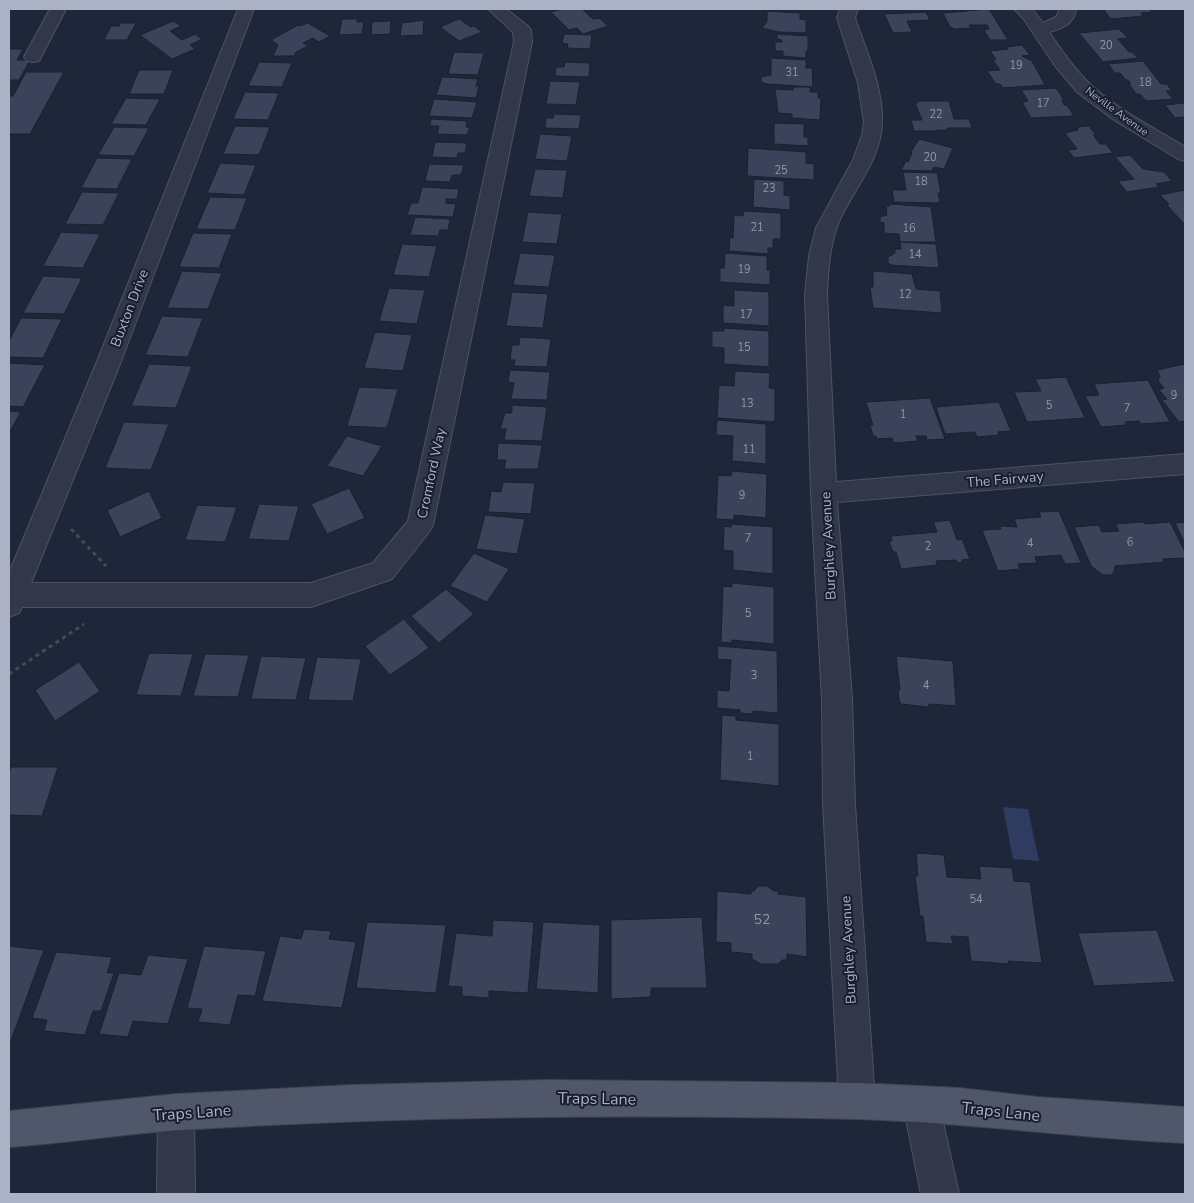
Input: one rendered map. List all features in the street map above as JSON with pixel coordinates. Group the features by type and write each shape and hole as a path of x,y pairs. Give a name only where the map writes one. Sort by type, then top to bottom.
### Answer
{"main road":[{"name":"Traps Lane","path":"9,1129 176,1112 352,1103 548,1098 857,1100 960,1106 1038,1115 1185,1125"}],"street":[{"path":"32,56 58,9"},
{"name":"Buxton Drive","path":"10,599 111,355 246,9"},
{"name":"Cromford Way","path":"10,599 108,595 312,594 382,571 420,525 523,42 522,30 496,9"},
{"name":"Burghley Avenue","path":"850,9 847,11 846,18 873,103 871,144 861,166 829,220 817,269 817,352 837,699 839,804 857,1100"},
{"name":"Neville Avenue","path":"1022,9 1084,87 1097,99 1140,129 1185,155"},
{"path":"1039,29 1061,23 1066,17 1068,9"},
{"path":"24,33 45,32"},
{"path":"1140,129 1185,143"},
{"name":"The Fairway","path":"824,493 1185,464"},
{"path":"921,1104 940,1194"},
{"path":"176,1112 176,1194"}],"path":[{"path":"9,674 95,616 118,579 68,525 42,524"}],"water":[{"path":"1003,807 1028,809 1039,861 1013,859"}],"building":[{"path":"563,9 582,9 593,19 599,18 608,26 583,34 577,28 569,30 551,12"},
{"path":"989,9 1008,40 990,40 984,30 989,29 987,25 969,25 971,28 955,29 950,27 943,13"},
{"path":"1103,9 1149,9 1152,12 1141,13 1143,16 1111,19"},
{"path":"767,11 800,13 800,19 806,20 806,33 778,32 762,28 767,22"},
{"path":"926,12 930,20 907,21 912,32 893,33 884,14"},
{"path":"342,19 357,19 357,22 364,22 362,34 339,35"},
{"path":"459,19 482,32 459,41 440,27"},
{"path":"424,20 423,35 400,36 402,23"},
{"path":"173,21 181,26 170,31 182,40 195,34 202,39 190,45 195,49 172,59 140,35"},
{"path":"391,21 390,34 371,35 372,22"},
{"path":"121,23 136,23 127,40 104,40 111,26 119,26"},
{"path":"308,23 330,36 319,42 313,38 303,43 308,46 296,52 294,56 273,56 278,45 271,40 298,25"},
{"path":"1119,29 1128,38 1118,39 1129,52 1132,52 1138,58 1103,62 1079,33"},
{"path":"564,34 592,35 590,49 567,48 568,44 562,43"},
{"path":"777,34 808,36 806,58 783,56 783,51 775,51 775,42 782,42 782,40 777,39"},
{"path":"1022,45 1030,55 1022,56 1032,61 1045,85 1003,88 1000,84 996,84 987,71 1000,70 993,60 996,59 990,51"},
{"path":"9,49 23,49 17,60 30,60 19,80 9,80"},
{"path":"454,52 484,53 478,75 448,74"},
{"path":"771,58 806,60 806,68 812,68 813,87 761,82 761,77 771,75"},
{"path":"1143,61 1161,84 1167,84 1172,91 1166,91 1173,99 1146,101 1140,94 1136,94 1128,80 1120,73 1115,73 1108,64"},
{"path":"259,62 292,63 282,87 248,86"},
{"path":"565,62 590,63 589,77 555,76 556,67 564,67"},
{"path":"139,70 173,70 164,94 129,94"},
{"path":"26,72 64,72 30,134 9,134 9,96 13,96"},
{"path":"442,77 478,79 476,86 479,86 476,98 436,95"},
{"path":"550,81 580,82 576,105 546,104"},
{"path":"793,87 810,87 810,92 818,92 818,98 821,98 820,120 792,118 792,114 778,113 775,89 793,90"},
{"path":"1056,88 1064,100 1062,100 1064,105 1067,105 1074,116 1031,118 1022,102 1028,101 1021,90"},
{"path":"245,92 279,93 268,120 233,119"},
{"path":"126,98 160,99 146,125 111,124"},
{"path":"434,99 477,102 472,118 429,116"},
{"path":"917,101 949,101 954,119 969,119 972,128 914,131 911,120 922,120 915,103 918,103"},
{"path":"1185,103 1185,117 1175,118 1165,105"},
{"path":"554,114 581,115 579,129 545,128 546,118 553,118"},
{"path":"431,119 467,121 466,127 470,127 467,135 437,134 439,126 430,126"},
{"path":"774,123 804,124 804,137 808,137 808,146 774,144"},
{"path":"235,126 270,127 259,155 223,154"},
{"path":"1089,126 1100,144 1106,144 1113,153 1074,158 1068,150 1077,149 1065,133 1078,130 1077,127"},
{"path":"114,127 149,128 134,156 98,155"},
{"path":"540,134 572,136 567,161 535,159"},
{"path":"919,139 953,148 944,169 934,167 932,171 901,170 906,161 908,162 911,152"},
{"path":"435,142 467,143 465,153 458,153 457,158 432,157"},
{"path":"748,148 806,152 806,163 814,164 814,180 747,176"},
{"path":"1130,155 1143,169 1164,172 1172,181 1156,184 1159,187 1127,192 1118,181 1134,179 1115,157"},
{"path":"97,158 132,159 117,189 81,188"},
{"path":"220,163 256,165 244,195 207,193"},
{"path":"429,164 464,165 461,175 452,175 450,182 425,181"},
{"path":"535,169 567,170 563,198 529,196"},
{"path":"903,172 937,173 941,193 938,193 940,203 894,202 892,190 906,190"},
{"path":"754,179 784,181 784,195 790,196 790,210 753,207"},
{"path":"422,187 459,189 457,199 446,199 446,203 456,204 453,217 407,215 411,203 418,203"},
{"path":"1185,190 1185,225 1160,195"},
{"path":"82,192 119,193 103,225 65,224"},
{"path":"210,197 247,198 235,230 196,229"},
{"path":"890,204 931,207 936,242 900,242 899,234 884,233 884,223 880,222 880,217 887,215 886,206 890,206"},
{"path":"744,211 781,213 781,239 773,239 773,248 768,248 768,254 729,251 730,237 733,238 734,215 743,216"},
{"path":"528,212 562,214 557,244 522,242"},
{"path":"415,217 450,219 448,230 440,230 438,236 410,235"},
{"path":"61,232 100,234 83,268 43,266"},
{"path":"193,233 232,234 219,268 179,267"},
{"path":"900,242 936,244 939,268 891,265 888,263 888,257 895,253 895,249 901,249"},
{"path":"402,244 437,246 429,277 393,275"},
{"path":"520,253 555,255 549,287 513,285"},
{"path":"725,253 767,256 767,270 770,270 770,285 720,282 720,268 724,268"},
{"path":"182,271 222,273 208,309 167,308"},
{"path":"873,271 912,274 916,289 940,291 942,313 873,308 870,287 873,287"},
{"path":"43,276 82,278 64,314 23,313"},
{"path":"389,288 425,290 417,324 379,321"},
{"path":"734,290 769,292 769,326 723,323 723,305 734,306"},
{"path":"512,292 548,294 543,328 506,326"},
{"path":"162,316 203,318 188,357 145,355"},
{"path":"21,318 62,319 43,358 9,357 9,341"},
{"path":"724,328 769,331 769,367 724,364 724,348 712,347 712,331 724,331"},
{"path":"375,332 412,335 403,371 364,368"},
{"path":"520,337 551,339 547,367 514,366 515,360 510,360 512,345 519,345"},
{"path":"9,363 45,365 23,407 9,406"},
{"path":"149,364 192,366 176,408 131,406"},
{"path":"1185,364 1185,421 1179,422 1162,400 1167,399 1159,390 1164,388 1158,381 1160,376 1157,370"},
{"path":"510,370 550,372 547,400 511,399 514,383 508,382"},
{"path":"735,371 770,373 769,388 775,389 775,422 717,418 719,385 734,386"},
{"path":"1066,377 1085,418 1027,422 1014,392 1041,391 1035,379"},
{"path":"1148,380 1170,422 1141,424 1139,421 1125,422 1127,425 1101,427 1085,396 1099,395 1094,384"},
{"path":"359,387 398,389 387,428 347,426"},
{"path":"930,398 945,439 927,440 926,436 916,436 918,441 894,443 892,438 877,439 876,436 873,436 870,425 873,425 866,402"},
{"path":"999,402 1011,431 998,432 999,435 977,437 975,432 945,434 936,407"},
{"path":"512,405 547,407 542,441 504,440 506,429 500,429 505,413 512,413"},
{"path":"9,411 21,412 9,433"},
{"path":"717,420 766,424 766,464 732,461 733,436 716,435"},
{"path":"124,422 169,424 151,470 105,468"},
{"path":"347,436 382,446 363,476 327,466"},
{"path":"498,443 542,445 538,469 504,469 506,460 497,460"},
{"path":"732,471 767,474 766,518 734,515 734,520 716,519 718,475 731,476"},
{"path":"503,482 535,483 531,514 488,512 491,491 501,492"},
{"path":"349,488 365,518 327,534 311,504"},
{"path":"149,491 162,518 120,537 107,510"},
{"path":"259,504 299,506 289,541 248,539"},
{"path":"197,505 237,507 225,542 185,540"},
{"path":"1059,511 1081,563 1065,564 1061,555 1035,557 1037,563 1018,564 1020,569 998,571 982,530 1001,529 1000,526 1017,527 1014,519 1041,517 1039,512"},
{"path":"485,515 525,519 517,554 476,549"},
{"path":"950,520 957,540 962,539 970,559 957,563 956,560 936,561 937,565 901,569 896,552 893,552 889,541 892,541 891,536 937,532 933,522"},
{"path":"1144,522 1145,524 1170,522 1185,552 1185,558 1163,559 1164,562 1115,566 1114,572 1111,575 1103,575 1091,566 1074,527 1099,525 1102,532 1119,531 1115,524"},
{"path":"1185,522 1185,544 1175,523"},
{"path":"731,524 773,527 773,574 733,570 733,551 723,550 724,526 731,527"},
{"path":"474,553 509,569 487,602 450,586"},
{"path":"732,583 774,587 774,644 732,640 732,643 721,642 723,586 732,587"},
{"path":"446,589 474,614 439,643 411,616"},
{"path":"404,619 429,648 390,675 365,646"},
{"path":"718,646 777,651 778,713 753,711 753,714 740,713 740,710 717,708 717,690 729,691 731,660 717,659"},
{"path":"149,653 193,654 181,696 136,695"},
{"path":"205,654 249,655 238,697 193,696"},
{"path":"261,656 306,658 296,700 251,699"},
{"path":"896,656 953,661 956,706 929,704 929,707 901,704 899,700 898,690 900,690"},
{"path":"317,657 361,659 353,701 308,700"},
{"path":"79,662 100,691 55,721 35,690"},
{"path":"722,715 736,716 736,720 779,724 779,786 720,780"},
{"path":"11,767 58,767 42,816 9,815 9,773"},
{"path":"916,853 944,855 947,877 981,879 979,866 1012,868 1014,881 1030,882 1042,963 1008,961 1009,964 971,961 968,937 951,936 953,944 926,942 923,916 920,916 915,876 918,876"},
{"path":"758,886 767,886 774,891 778,891 778,894 806,897 807,957 787,954 787,960 782,960 778,964 761,964 752,959 752,954 731,952 731,943 716,942 717,891 751,894 751,891 754,891"},
{"path":"702,917 707,988 651,988 651,997 611,999 611,920"},
{"path":"493,920 534,922 528,993 489,991 489,998 462,996 462,987 448,986 456,933 492,936"},
{"path":"367,922 446,925 436,993 356,988"},
{"path":"543,922 600,925 598,993 536,989"},
{"path":"304,929 331,931 329,939 356,942 342,1008 262,1001 280,936 301,939"},
{"path":"1157,930 1175,982 1094,986 1078,933"},
{"path":"9,946 44,950 9,1046"},
{"path":"204,946 266,951 255,996 238,995 230,1025 198,1022 202,1009 187,1008"},
{"path":"56,952 112,957 107,973 114,973 101,1011 93,1011 85,1035 44,1031 47,1020 32,1018"},
{"path":"148,955 188,959 168,1024 133,1021 128,1037 99,1034 119,973 141,975"}]}
